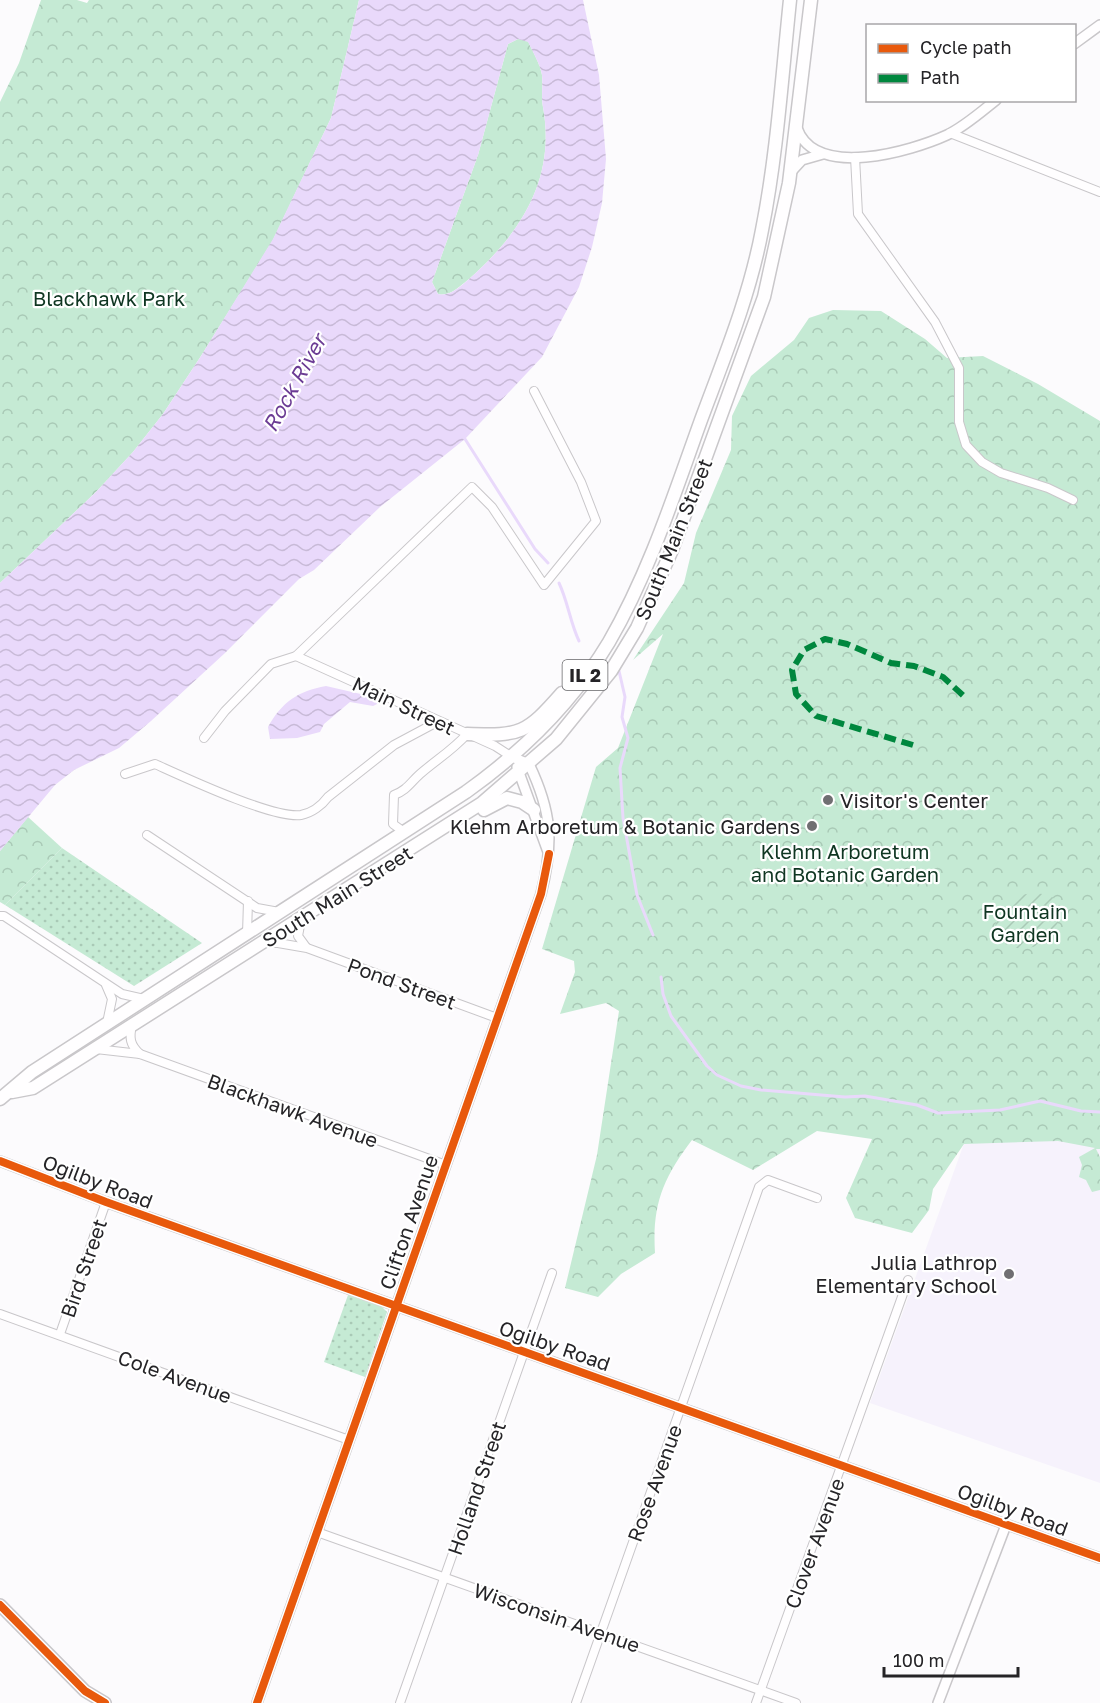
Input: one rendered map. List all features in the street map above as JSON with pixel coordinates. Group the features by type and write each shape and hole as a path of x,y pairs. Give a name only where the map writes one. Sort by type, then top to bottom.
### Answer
{"main road":[{"name":"South Main Street","path":"0,1100 12,1092 32,1072 457,798 512,757 555,713 580,682 608,643 634,592 673,496 734,330 754,268 768,198 790,0"},
{"name":"South Main Street","path":"12,1092 33,1088 482,803 556,739 611,672 655,591 750,343 783,221 811,0"},
{"path":"467,734 504,736 526,729 534,723 567,686 634,592"},
{"path":"435,834 451,831 507,798 522,802 534,810"},
{"path":"0,1605 100,1701"}],"street":[{"path":"1076,43 1100,25"},
{"path":"790,174 802,160 826,154 855,157 903,150 950,133 993,102"},
{"path":"796,124 803,140 826,154"},
{"path":"950,133 1100,192"},
{"path":"855,157 858,214 935,322 959,368 958,422 966,445 982,462 1001,472 1048,488 1073,500"},
{"path":"204,738 225,711 271,663 296,656 472,488 492,507 544,585 596,521 581,482 534,391"},
{"name":"Main Street","path":"296,656 512,757"},
{"path":"125,774 155,764 264,808 301,815 321,807 328,797 394,745 437,722"},
{"path":"404,832 393,824 396,809 394,795 406,791 418,775 453,750 467,734"},
{"name":"Clifton Avenue","path":"257,1703 541,894 549,854 550,829 537,781 512,757"},
{"name":"Clifton Avenue","path":"524,768 542,840 549,854"},
{"path":"147,835 248,902 264,911 281,912"},
{"path":"247,934 248,902"},
{"path":"2,916 106,985 126,996 145,999"},
{"path":"301,920 298,936 307,948"},
{"name":"Pond Street","path":"263,944 278,943 307,948 497,1018"},
{"path":"106,985 112,999 107,1024"},
{"path":"132,1025 129,1035 132,1047 140,1054"},
{"name":"Blackhawk Avenue","path":"94,1049 140,1054 446,1165"},
{"name":"Ogilby Road","path":"0,1161 106,1202 681,1406 1100,1558"},
{"name":"Rose Avenue","path":"576,1703 759,1187 768,1180 817,1198"},
{"name":"Bird Street","path":"60,1334 106,1202"},
{"name":"Holland Street","path":"400,1703 552,1273"},
{"name":"Clover Avenue","path":"756,1703 908,1280"},
{"name":"Cole Avenue","path":"0,1314 349,1440"},
{"path":"938,1703 1006,1525"},
{"name":"Wisconsin Avenue","path":"317,1532 601,1631 796,1703"}],"shaded area":[{"name":"Julia Lathrop Elementary School","path":"970,1127 1100,1138 1100,1483 870,1403"}],"green space":[{"name":"Blackhawk Park","path":"41,0 77,0 87,3 89,0 359,0 331,118 273,240 163,414 133,452 96,492 0,583 0,102 19,63"},
{"path":"518,39 528,41 542,75 546,133 539,181 519,223 488,261 458,288 447,294 438,294 432,282 478,155 508,44"},
{"name":"Klehm Arboretum and Botanic Garden","path":"833,310 881,311 925,339 947,358 983,356 1038,384 1100,421 1100,1149 1096,1149 1100,1157 1100,1190 1092,1192 1086,1180 1079,1177 1082,1165 1079,1157 1095,1148 1058,1141 964,1144 933,1189 929,1210 912,1233 855,1218 846,1198 872,1139 817,1131 753,1170 692,1140 674,1167 661,1193 655,1220 655,1253 621,1274 598,1297 565,1288 597,1155 619,1011 606,1003 560,1014 575,972 574,961 542,949 596,767 618,748 663,634 633,660 684,583 696,533 731,450 732,416 751,376 794,340 809,318"},
{"path":"28,817 62,848 5,905 0,902 0,851"},
{"path":"62,848 202,943 134,986 5,905"},
{"name":"Fountain Garden","path":"1035,893 1050,895 1059,903 1057,923 1049,937 1037,946 1022,948 1009,946 999,939 995,927 1000,912 1006,903 1014,898"},
{"path":"348,1295 382,1307 387,1312 365,1377 324,1362"}],"water":[{"name":"Rock River","path":"359,0 583,0 599,75 606,159 602,203 592,247 579,287 542,357 465,439 380,507 314,570 299,579 225,653 151,721 119,748 74,770 55,785 0,851 0,583 96,492 133,452 163,414 273,239 331,118","holes":["518,39 528,42 542,75 546,133 539,181 519,223 488,261 459,288 447,294 438,294 432,282 478,155 508,44"]},
{"path":"326,686 378,698 379,703 373,706 350,702 324,724 320,732 297,738 270,739 268,727 285,704 307,691"}],"waterway":[{"path":"465,439 535,549 548,563"},
{"path":"559,583 579,641"},
{"path":"619,671 625,697 622,717 628,738 620,768 623,818 637,895 653,935"},
{"path":"661,977 663,994 671,1016 707,1066 717,1075 741,1086 761,1090 845,1097 865,1096 917,1105 938,1113 1000,1110 1040,1101 1081,1111 1100,1112"}],"marked path":[{"path":"913,745 816,716 796,694 792,670 804,650 825,639 847,644 891,663 914,666 943,677 967,699"}],"cycle path":[{"path":"257,1703 541,894 549,854"},
{"path":"0,1161 106,1202 1100,1558"},
{"path":"0,1605 85,1691 105,1703"}],"place":[{"name":"Visitor's Center","path":"828,800"},
{"name":"Klehm Arboretum & Botanic Gardens","path":"812,826"},
{"name":"Julia Lathrop Elementary School","path":"1009,1274"}]}
